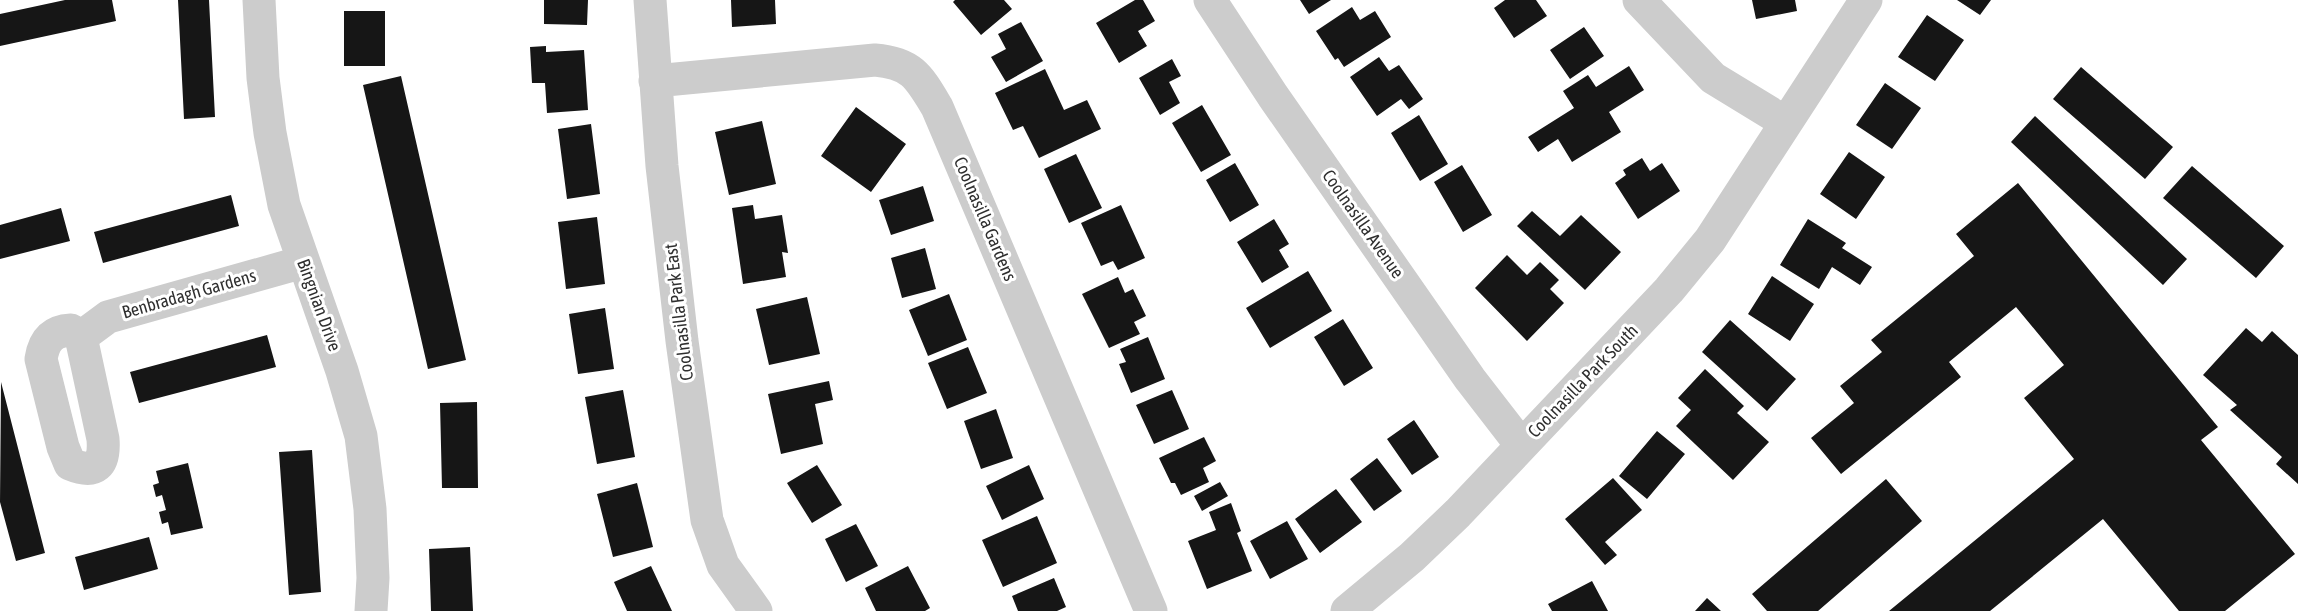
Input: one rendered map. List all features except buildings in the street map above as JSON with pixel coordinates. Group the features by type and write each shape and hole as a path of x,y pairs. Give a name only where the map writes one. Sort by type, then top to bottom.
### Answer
{"street":[{"name":"Bingnian Drive","path":"259,0 263,78 270,133 284,204 342,371 361,436 370,509 373,578 371,611"},
{"name":"Coolnasilla Park East","path":"650,0 662,165 682,341 706,520 723,566 756,611"},
{"name":"Coolnasilla Avenue","path":"1210,0 1273,96 1470,379 1521,445"},
{"path":"1639,0 1713,78 1785,122"},
{"name":"Coolnasilla Park South","path":"1347,611 1420,549 1458,513 1669,290 1710,240 1866,0"},
{"name":"Coolnasilla Gardens","path":"655,81 875,60 894,61 911,70 938,107 1151,611"},
{"name":"Benbradagh Gardens","path":"81,337 108,317 303,262"}]}
